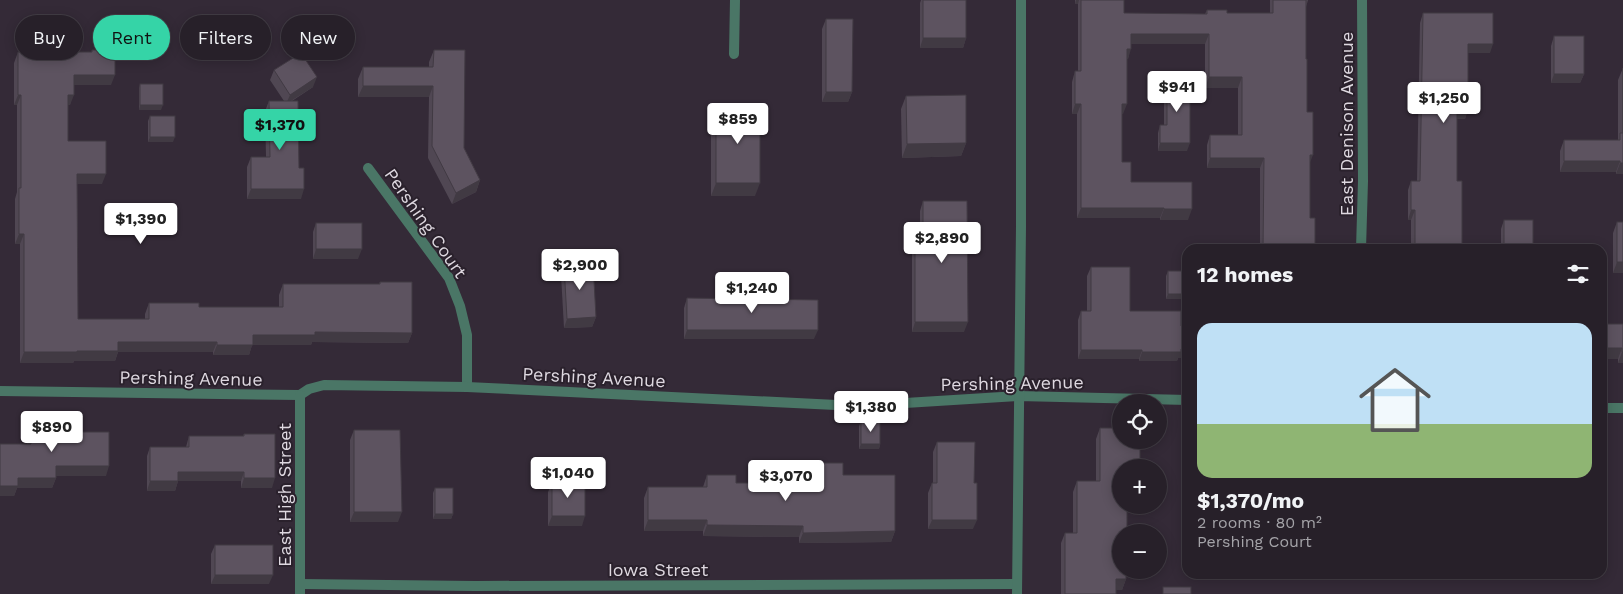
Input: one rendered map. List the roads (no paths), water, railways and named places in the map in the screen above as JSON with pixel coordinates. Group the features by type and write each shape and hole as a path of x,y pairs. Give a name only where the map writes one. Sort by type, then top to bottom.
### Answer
{"street":[{"path":"734,54 735,0"},
{"path":"1017,589 1021,226 1021,0"},
{"name":"East Denison Avenue","path":"1361,244 1363,182 1362,0"},
{"name":"Pershing Court","path":"368,168 449,278 460,306 467,335 467,387"},
{"name":"Pershing Avenue","path":"0,392 300,396 309,389 324,385 467,387 857,406 1018,396 1182,400"},
{"name":"East High Street","path":"300,396 300,589"},
{"path":"1607,408 1623,408"},
{"name":"Iowa Street","path":"300,589 495,586 1017,589"}]}
